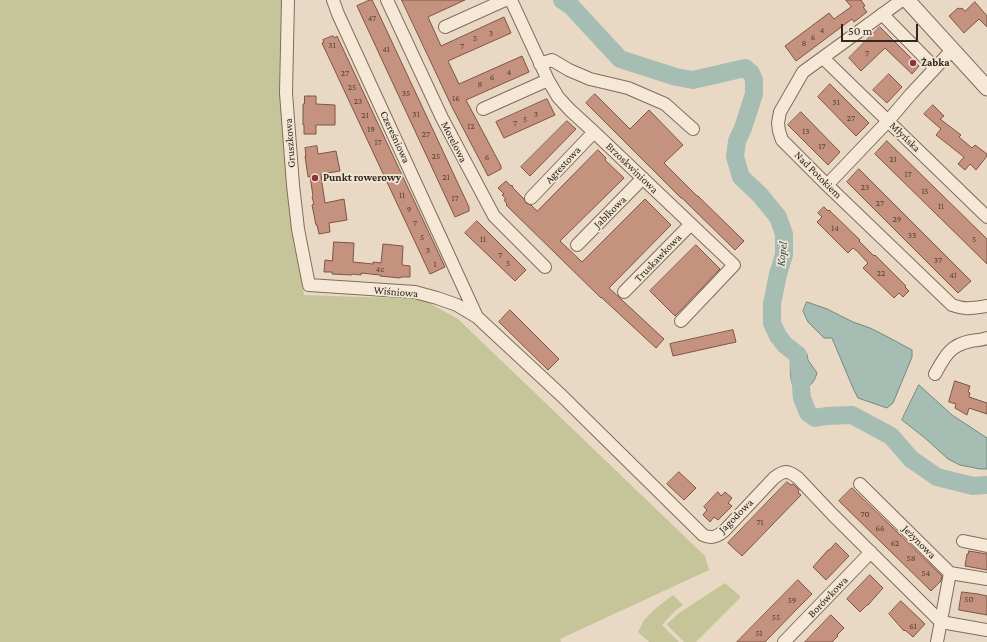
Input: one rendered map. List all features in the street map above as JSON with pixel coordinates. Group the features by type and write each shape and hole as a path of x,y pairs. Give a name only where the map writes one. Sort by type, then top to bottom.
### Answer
{"street":[{"name":"Gruszkowa","path":"288,0 286,100 293,185 309,285"},
{"name":"Czereśniowa","path":"333,0 338,14 477,317"},
{"name":"Morelowa","path":"387,0 442,118 494,216 545,267"},
{"path":"445,27 505,0"},
{"name":"Brzoskwiniowa","path":"511,0 540,64 558,97 734,265 681,321"},
{"name":"Nad Potokiem","path":"902,0 803,72 780,112 778,123 779,131 782,140 952,305 969,309 987,306"},
{"path":"907,0 987,88"},
{"path":"882,14 935,68"},
{"path":"827,185 888,121 952,50"},
{"name":"Młyńska","path":"822,58 987,217"},
{"path":"540,64 552,60 569,70 590,79 628,88 665,104 693,129"},
{"path":"483,109 548,80"},
{"name":"Agrestowa","path":"531,198 594,132"},
{"name":"Jabłkowa","path":"577,245 643,178"},
{"name":"Truskawkowa","path":"624,292 691,224"},
{"name":"Wiśniowa","path":"309,285 415,292 457,305 477,317"},
{"name":"Jagodowa","path":"477,317 562,396 703,535 708,537 719,535 774,478 780,473 792,473 941,622"},
{"path":"935,374 944,357 954,347 970,341 987,338"},
{"name":"Jeżynowa","path":"860,484 950,573"},
{"path":"963,541 987,546"},
{"name":"Borówkowa","path":"784,642 871,552"},
{"path":"937,642 950,573 987,579"},
{"path":"941,622 987,630"}],"green space":[{"path":"0,0 281,0 280,97 288,191 304,295 422,299 458,319 705,556 709,570 560,639 561,642 0,642"},
{"path":"725,583 740,596 740,598 696,642 684,642 667,624 679,613"},
{"path":"673,595 683,605 676,610 662,625 679,642 649,642 638,632 644,620 656,608"}],"shaded area":[{"path":"807,302 870,328 912,350 912,357 893,403 887,408 858,398 832,338 824,338 808,322 803,311"},
{"path":"807,354 808,360 817,373 811,384 801,392 793,386 790,367 791,355"},
{"path":"919,385 952,415 987,438 987,469 960,465 948,459 902,420"}],"building":[{"path":"372,0 377,10 469,207 469,211 455,217 357,6"},
{"path":"402,0 465,0 428,17 441,46 504,17 511,33 448,61 459,84 522,56 529,72 466,100 501,166 501,169 488,176 452,107"},
{"path":"846,0 861,0 865,6 863,7 867,12 854,22 852,19 796,61 785,46 829,13 834,19 851,7"},
{"path":"975,2 987,16 987,27 979,19 964,33 949,16 958,8 962,8 965,11"},
{"path":"880,27 919,66 912,74 885,48 861,71 849,58"},
{"path":"333,36 334,38 337,36 445,267 430,274 322,43 324,42 323,40"},
{"path":"889,74 902,87 887,103 873,90"},
{"path":"830,84 869,123 856,136 818,97"},
{"path":"595,94 630,129 649,110 683,145 664,163 744,241 735,250 586,103"},
{"path":"305,96 316,96 316,104 335,105 335,125 316,125 316,134 304,134 303,104"},
{"path":"547,99 555,115 504,138 496,122"},
{"path":"933,105 944,116 940,119 961,135 959,137 972,148 975,145 987,154 976,170 970,164 965,170 958,164 964,157 936,135 941,129 924,114"},
{"path":"801,112 840,152 828,165 788,125"},
{"path":"567,121 576,129 530,176 521,167"},
{"path":"887,141 987,239 987,264 875,154"},
{"path":"317,146 318,154 336,151 340,171 321,174 325,203 344,199 347,220 329,223 330,232 319,234 312,205 314,204 313,196 305,156 305,148"},
{"path":"598,150 606,158 605,160 624,178 560,241 582,262 645,199 671,225 609,288 664,339 656,348 601,298 506,205 507,204 504,200 506,199 502,195 504,194 498,188 506,181 511,186 512,185 526,203 531,205 537,211"},
{"path":"859,169 971,281 958,293 847,182"},
{"path":"824,207 828,211 829,210 906,286 905,287 909,291 903,297 899,293 894,298 863,268 868,263 857,251 853,248 848,253 817,222 822,217 818,213"},
{"path":"477,221 526,270 515,281 465,233"},
{"path":"334,242 354,243 353,262 373,264 373,262 381,263 383,244 403,246 402,265 410,266 410,277 400,278 361,273 361,275 352,275 324,272 325,260 332,261"},
{"path":"696,245 720,269 675,316 650,291"},
{"path":"510,310 559,359 548,370 499,322"},
{"path":"733,330 736,342 673,356 670,344"},
{"path":"955,381 970,386 968,392 970,393 969,397 987,403 987,414 969,408 967,415 955,408 956,404 949,402"},
{"path":"679,472 696,488 684,500 667,484"},
{"path":"787,482 791,485 793,484 799,490 798,492 801,495 742,556 728,543"},
{"path":"852,488 942,576 941,581 931,591 839,501"},
{"path":"718,492 721,496 725,492 732,498 728,503 732,506 718,520 714,517 710,522 703,515 707,510 704,507"},
{"path":"836,543 849,556 826,580 813,567"},
{"path":"969,551 987,554 987,570 965,566"},
{"path":"870,575 883,588 860,612 847,599"},
{"path":"798,580 812,594 765,642 737,642"},
{"path":"962,592 987,596 987,615 959,610"},
{"path":"901,601 925,624 913,637 905,630 904,631 889,614"},
{"path":"831,615 844,628 837,635 838,636 832,642 805,642"}],"waterway":[{"name":"Kopel","path":"562,0 571,6 620,59 676,77 693,80 745,68 751,73 754,80 754,94 743,128 737,141 735,157 741,177 760,195 778,217 784,234 784,255 778,274 772,304 772,323 778,336 785,345 798,355 802,398 808,413 815,418 852,415 891,436 911,459 937,477 973,486 987,485"}],"place":[{"name":"Żabka","path":"913,63"},
{"name":"Punkt rowerowy","path":"315,178"}]}
